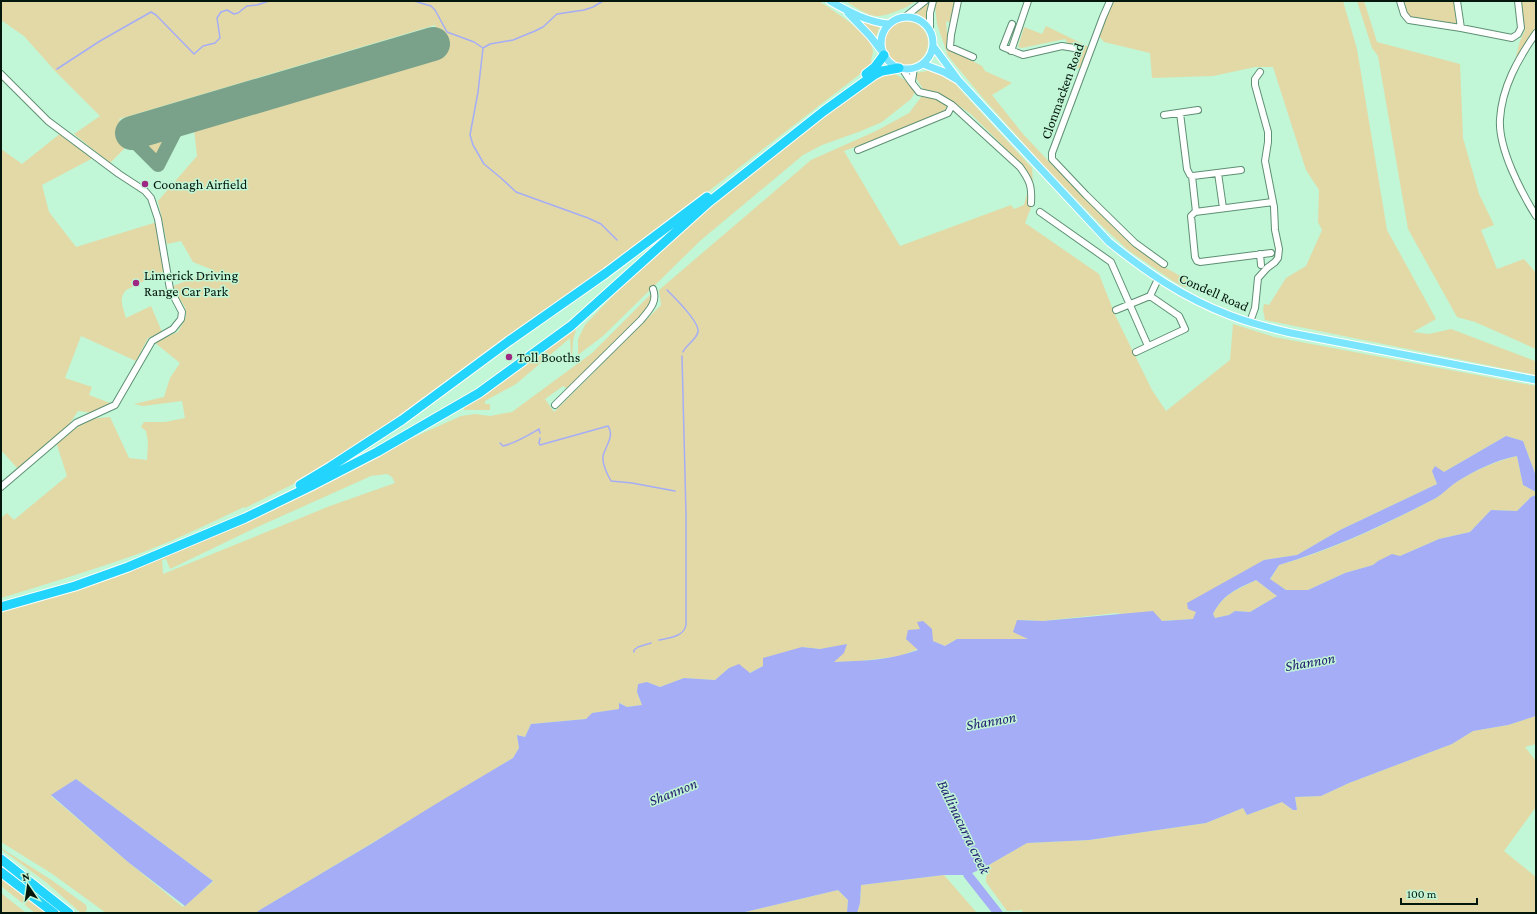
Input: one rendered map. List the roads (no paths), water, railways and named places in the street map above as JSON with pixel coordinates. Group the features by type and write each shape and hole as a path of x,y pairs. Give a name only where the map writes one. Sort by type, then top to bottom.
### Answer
{"highway":[{"path":"1,602 89,575 155,552 242,514 304,484 330,468 402,420 509,341 606,273 784,135 875,67 883,53"},
{"path":"1,607 75,586 128,567 245,518 312,486 377,452 479,394 571,326 709,202 806,125 874,74 882,71 901,69"},
{"path":"1,859 69,913"},
{"path":"1,872 54,913"}],"main road":[{"path":"830,1 844,10 877,23 889,24"},
{"path":"844,10 870,36 892,64 901,69 914,68 923,64 928,59 933,46"},
{"path":"883,53 881,46 882,34 889,24 905,17 917,19 930,30 933,46 959,81"},
{"path":"923,64 944,72 959,81"},
{"name":"Condell Road","path":"959,81 1109,242 1158,279 1195,300 1229,315 1250,322 1318,339 1536,380"}],"street":[{"path":"905,17 925,1"},
{"path":"930,30 930,13 933,1"},
{"path":"958,1 950,48 973,57"},
{"path":"1011,51 1028,1"},
{"name":"Clonmacken Road","path":"1110,1 1052,153 1052,159 1135,243 1164,264"},
{"path":"1400,1 1404,14 1409,20 1512,38 1518,34 1521,28 1518,1"},
{"path":"1458,1 1461,28"},
{"path":"1012,24 1003,47 1011,51 1023,55 1062,46 1074,48"},
{"path":"1536,33 1514,68 1504,94 1500,120 1504,147 1512,169 1536,216"},
{"path":"912,81 914,68"},
{"path":"901,69 912,81 919,92 937,96 952,105 1020,167 1029,179 1032,190 1031,203"},
{"path":"1250,322 1255,308 1258,278 1266,268 1275,262 1279,255 1275,230 1276,215 1265,161 1268,132 1255,85 1255,78 1260,72"},
{"path":"1,74 48,121 119,174 145,191 150,198 158,218 170,289 182,312 181,319 173,329 152,341 115,405 76,423 1,487"},
{"path":"858,150 948,113 952,105"},
{"path":"1164,114 1198,110"},
{"path":"1180,112 1187,169 1192,176 1196,212"},
{"path":"1192,176 1241,170"},
{"path":"1218,173 1223,208"},
{"path":"1271,253 1202,262 1197,261 1191,216 1192,213 1196,212 1273,202"},
{"path":"1040,212 1111,262 1148,346"},
{"path":"1260,254 1261,265"},
{"path":"1116,310 1150,296 1158,279"},
{"path":"555,405 642,320 654,304 655,296 653,289"},
{"path":"1136,352 1185,329 1180,316 1150,296"}],"water":[{"name":"Shannon","path":"1506,436 1523,441 1536,476 1536,492 1523,485 1517,456 1501,460 1472,473 1455,483 1436,498 1379,526 1339,544 1279,565 1270,579 1286,590 1308,590 1345,573 1373,565 1392,554 1400,556 1439,539 1470,532 1491,510 1517,511 1531,497 1536,495 1536,716 1508,725 1473,731 1452,744 1349,783 1321,796 1295,797 1297,810 1293,810 1282,802 1247,815 1243,808 1206,823 1089,840 1027,843 968,875 944,875 861,885 860,903 857,913 847,913 848,900 838,890 741,913 257,913 513,758 519,748 517,735 525,737 531,724 586,719 592,713 619,709 619,703 627,707 642,705 637,692 638,684 647,682 660,687 684,678 715,680 729,668 739,664 750,673 763,666 763,658 802,647 820,649 847,644 844,653 834,662 897,656 918,650 906,639 908,630 920,629 917,622 923,621 932,629 933,641 945,646 957,639 1028,639 1013,632 1017,620 1043,621 1153,611 1162,621 1193,619 1196,612 1188,609 1187,603 1264,560 1297,555 1340,530 1437,484 1432,471 1435,466 1444,472","holes":["1256,580 1277,596 1250,612 1235,611 1229,615 1215,618 1213,614 1221,602 1231,593"]},
{"path":"76,779 213,881 185,906 128,862 51,795"}],"waterway":[{"path":"57,69 100,41 151,12 156,15 194,54 203,46 215,43 220,38 217,18 221,12 227,10 234,14 238,13 247,6 257,5 269,1"},
{"path":"414,1 431,6 435,10 447,32 474,42 483,48"},
{"path":"483,48 490,44 513,40 535,31 543,27 557,14 584,10 603,1"},
{"path":"483,48 478,92 470,135 473,145 484,164 516,192 601,224 617,240"},
{"path":"667,290 691,316 698,328 697,335 683,352"},
{"path":"659,640 671,638 679,634 685,629 686,625 686,514 682,356"},
{"path":"540,438 540,445 608,426 610,430 610,438 603,456 603,462 611,481 632,483 675,491"},
{"path":"500,443 503,446 512,443 539,429 540,433"},
{"path":"634,652 634,650 638,647 651,643"},
{"name":"Ballinacurra creek","path":"963,864 968,875 998,913"}],"place":[{"name":"Coonagh Airfield","path":"145,184"},
{"name":"Limerick Driving Range Car Park","path":"136,283"},
{"name":"Toll Booths","path":"509,357"}]}
